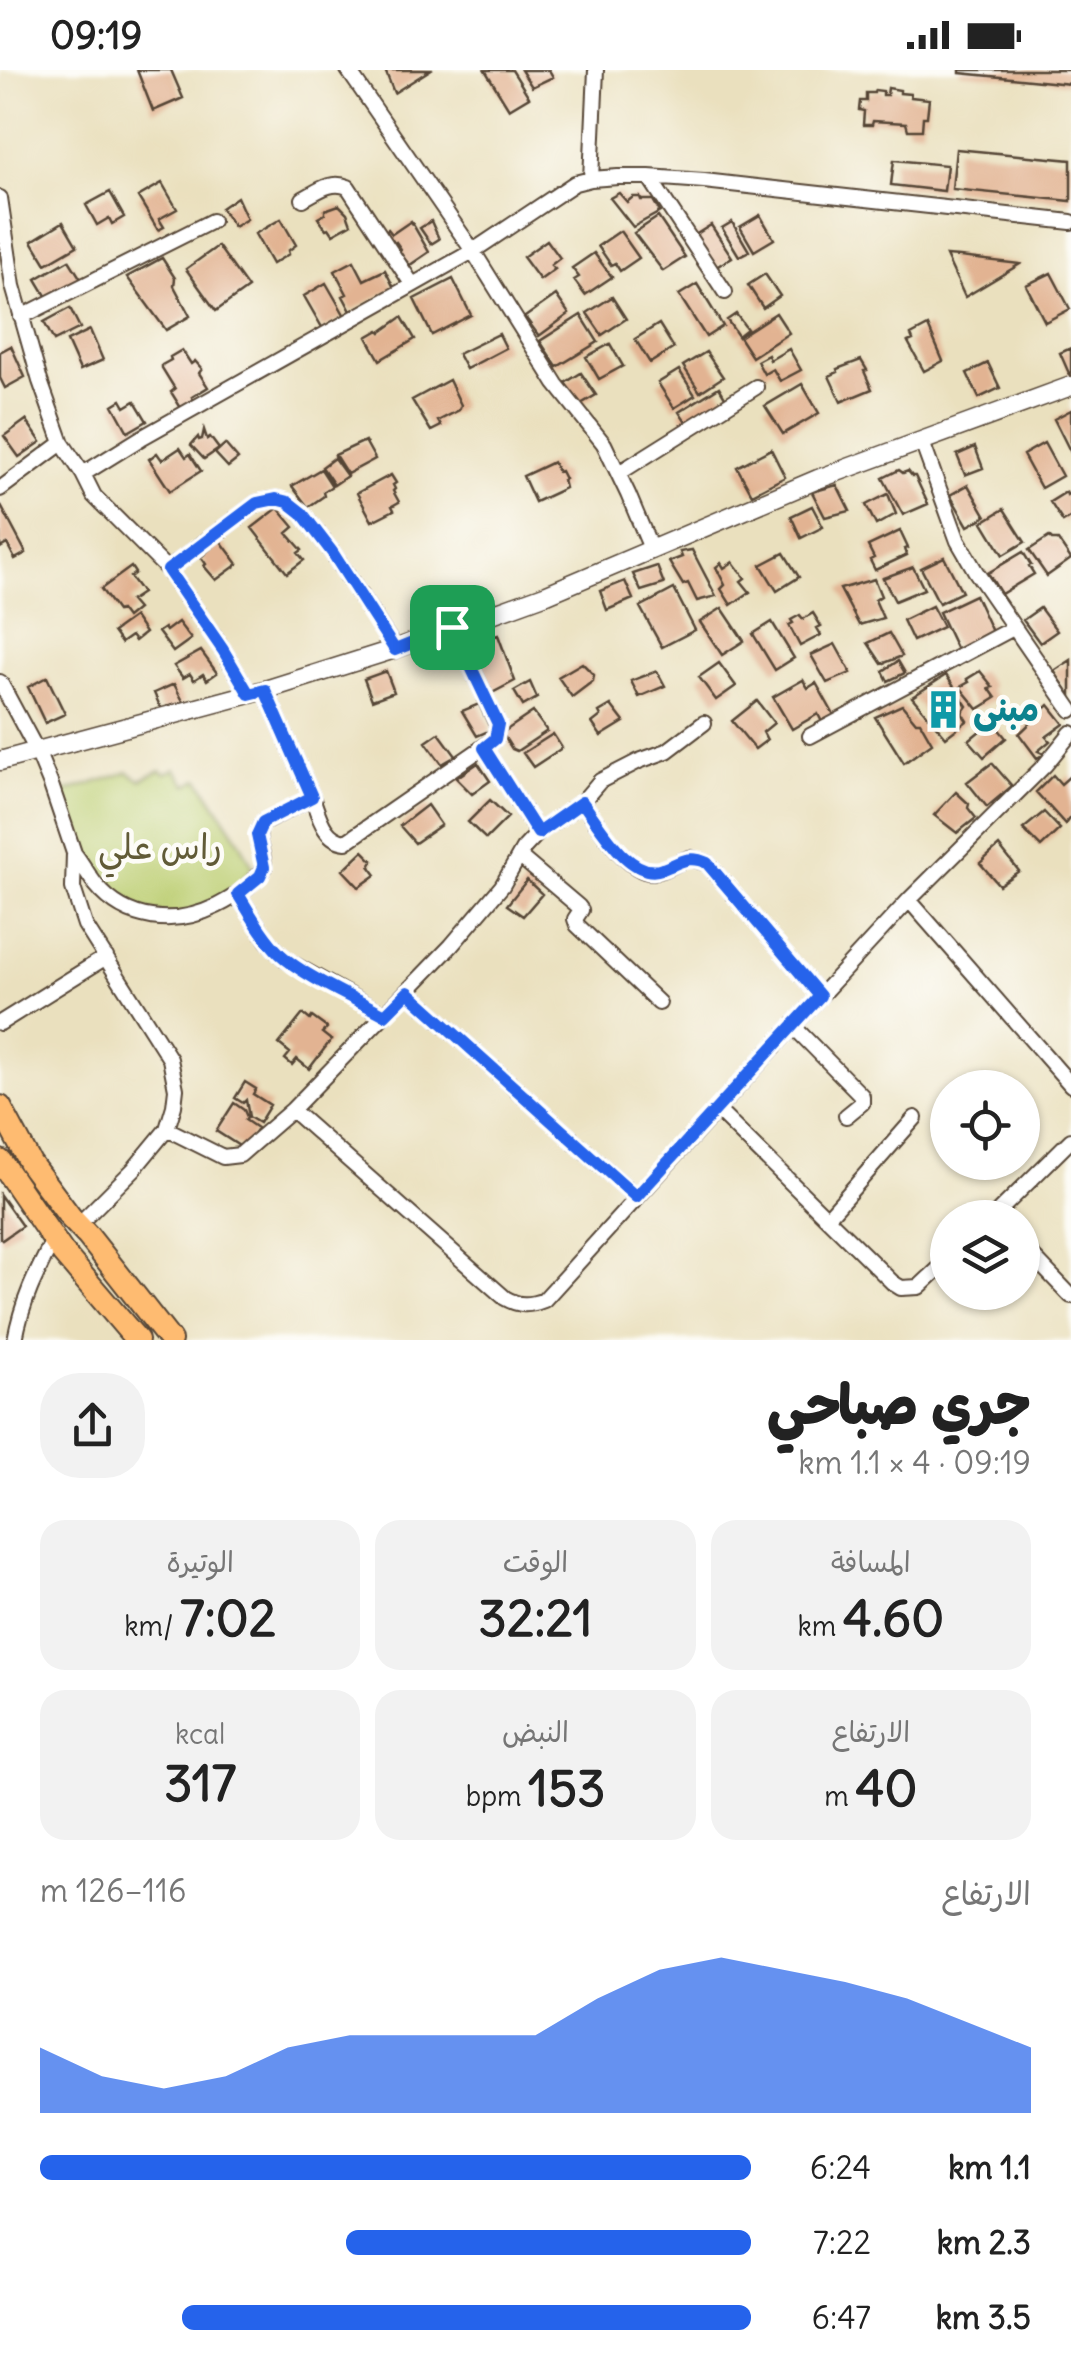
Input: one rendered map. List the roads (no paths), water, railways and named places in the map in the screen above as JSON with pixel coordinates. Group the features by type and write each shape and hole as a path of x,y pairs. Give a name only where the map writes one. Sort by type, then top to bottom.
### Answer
{"main road":[{"path":"0,1107 30,1163 170,1340"},
{"path":"0,1161 63,1253 137,1340"}],"street":[{"path":"348,70 472,251 556,384 604,444 652,551"},
{"path":"591,178 596,70"},
{"path":"649,177 725,292"},
{"path":"83,474 472,251 564,189 591,178 649,177 786,189 1071,222"},
{"path":"303,199 331,184 348,187 412,284"},
{"path":"0,198 21,317 62,443 100,504 168,570 257,692 328,835 340,842 346,842 495,739 498,724 452,627"},
{"path":"21,317 212,221"},
{"path":"0,761 257,692 395,650 547,594 818,479 1071,386"},
{"path":"619,473 756,388"},
{"path":"922,442 958,542 1071,710"},
{"path":"0,490 62,443"},
{"path":"168,570 257,503 276,499 288,502 302,513 332,552 395,650"},
{"path":"810,736 1014,628"},
{"path":"0,682 51,786 74,853 100,889 142,917 193,916 238,894 260,876 264,867 257,835 263,822 312,797"},
{"path":"167,1129 223,1156 240,1154 248,1148 292,1110 408,992 485,908 538,833 582,802 600,782 667,751 704,723"},
{"path":"292,1110 491,1286 514,1303 532,1305 544,1300 820,996 1045,765 1071,733"},
{"path":"484,748 538,833"},
{"path":"582,802 620,852 644,871 660,870 690,858 707,863 820,996"},
{"path":"74,853 72,878 85,925 170,1059 176,1089 167,1129 78,1225"},
{"path":"519,856 578,906 577,924 659,1003"},
{"path":"238,894 286,960 385,1015"},
{"path":"910,900 1071,1085"},
{"path":"0,1023 106,958"},
{"path":"408,992 636,1197"},
{"path":"793,1026 862,1096 862,1102 846,1116"},
{"path":"716,1110 893,1283 901,1288 919,1287 930,1277"},
{"path":"826,1218 915,1118"},
{"path":"1011,1200 1071,1140"},
{"path":"15,1340 30,1284 54,1239"},
{"path":"1040,1264 1071,1296"}],"place":[{"name":"مبنى","path":"943,709"}],"park label":[{"name":"راس علي","path":"160,847"}]}
